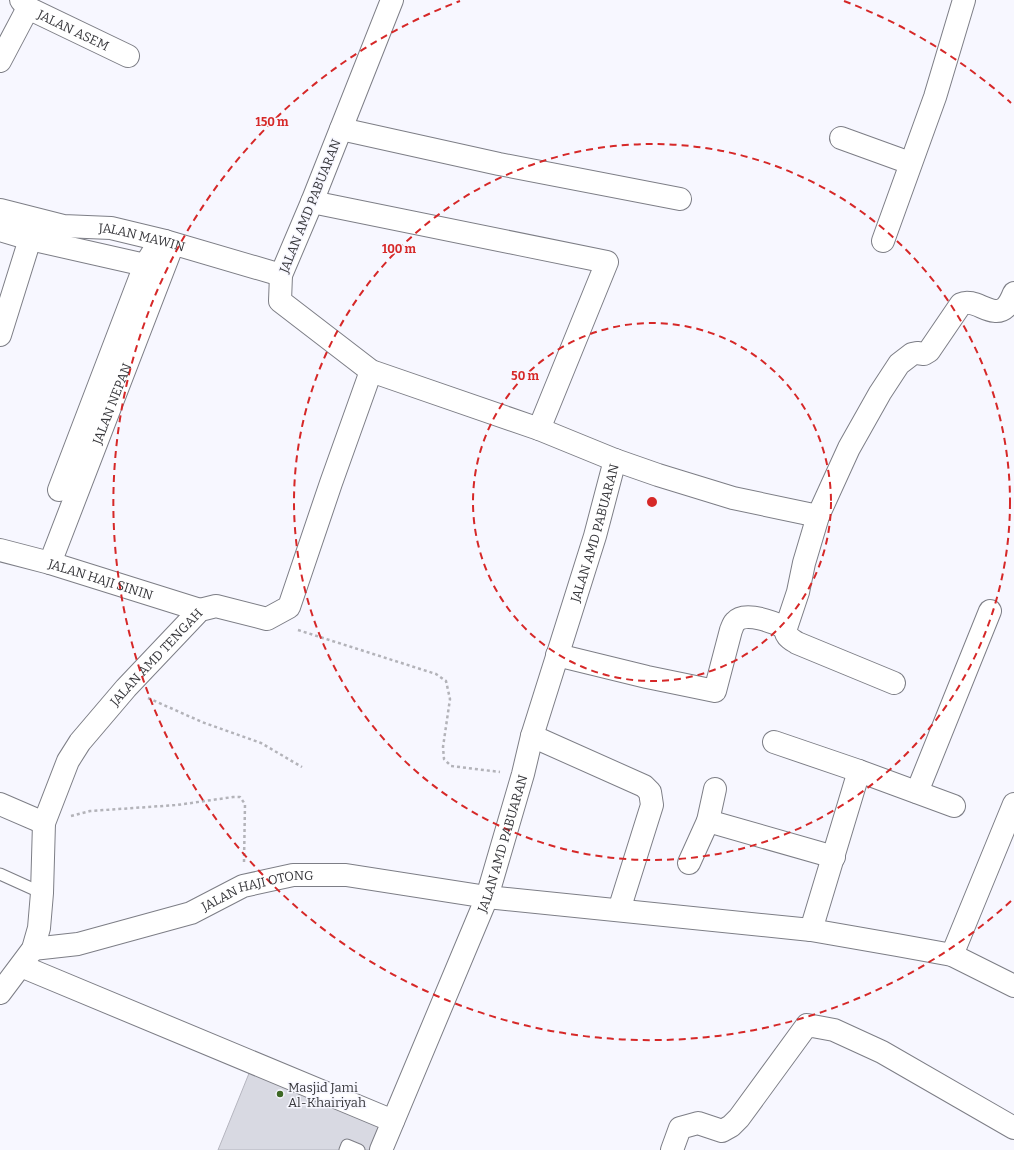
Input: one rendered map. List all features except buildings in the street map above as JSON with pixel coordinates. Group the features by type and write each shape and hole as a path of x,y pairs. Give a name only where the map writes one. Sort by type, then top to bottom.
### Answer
{"street":[{"name":"JALAN AMD PABUARAN","path":"381,1150 487,897 523,774 532,736 595,536 615,460 539,429 371,371 280,302 281,275 312,202 392,0"},
{"path":"884,240 910,163 935,97 964,0"},
{"path":"0,61 24,4"},
{"name":"JALAN ASEM","path":"24,4 128,56"},
{"path":"341,128 499,164 680,199"},
{"path":"841,138 910,163"},
{"path":"312,202 607,262 539,429"},
{"name":"JALAN MAWIN","path":"0,210 63,226 111,228 169,242 281,275"},
{"path":"0,230 30,239 145,265"},
{"path":"0,335 30,239"},
{"path":"59,490 145,265 155,249 169,242"},
{"name":"JALAN NEPAN","path":"50,563 169,242"},
{"path":"894,683 797,643 785,633 798,592 804,564 818,516 849,448 880,393 899,364 912,354 924,354 929,351 959,305 968,302 993,311 1002,310 1008,305 1014,293"},
{"path":"267,619 289,607 371,371"},
{"path":"615,460 733,498 818,516"},
{"name":"JALAN HAJI SININ","path":"0,550 50,563 200,610"},
{"name":"JALAN AMD TENGAH","path":"0,993 27,958 39,928 42,893 44,823 68,761 80,742 126,688 200,610 216,606 267,619"},
{"path":"917,792 990,611"},
{"path":"557,655 648,677 715,691 729,638 735,622 741,617 750,617 767,620 786,628"},
{"path":"532,736 644,786 650,792 652,805 619,910"},
{"path":"774,742 954,806"},
{"path":"811,930 859,771"},
{"path":"689,864 708,821 715,789"},
{"path":"0,804 44,823"},
{"path":"952,954 1014,804"},
{"path":"708,821 834,857"},
{"name":"JALAN HAJI OTONG","path":"27,958 191,913 243,886 294,875 346,875 487,897 811,930 952,954 1014,986"},
{"path":"27,958 393,1121"},
{"path":"672,1150 680,1128 698,1123 722,1131 731,1126 739,1118 807,1025 834,1030 882,1052 1014,1128"}],"lane":[{"path":"0,874 42,893"},
{"path":"345,1150 346,1145 359,1150"}],"path":[{"path":"267,619 436,674 446,681 450,699 443,747 444,759 451,766 523,774"},
{"path":"126,688 202,722 261,743 302,767"},
{"path":"44,823 90,811 177,805 240,797 245,804 243,886"}],"place":[{"name":"Masjid Jami Al-Khairiyah","path":"280,1094"}]}
